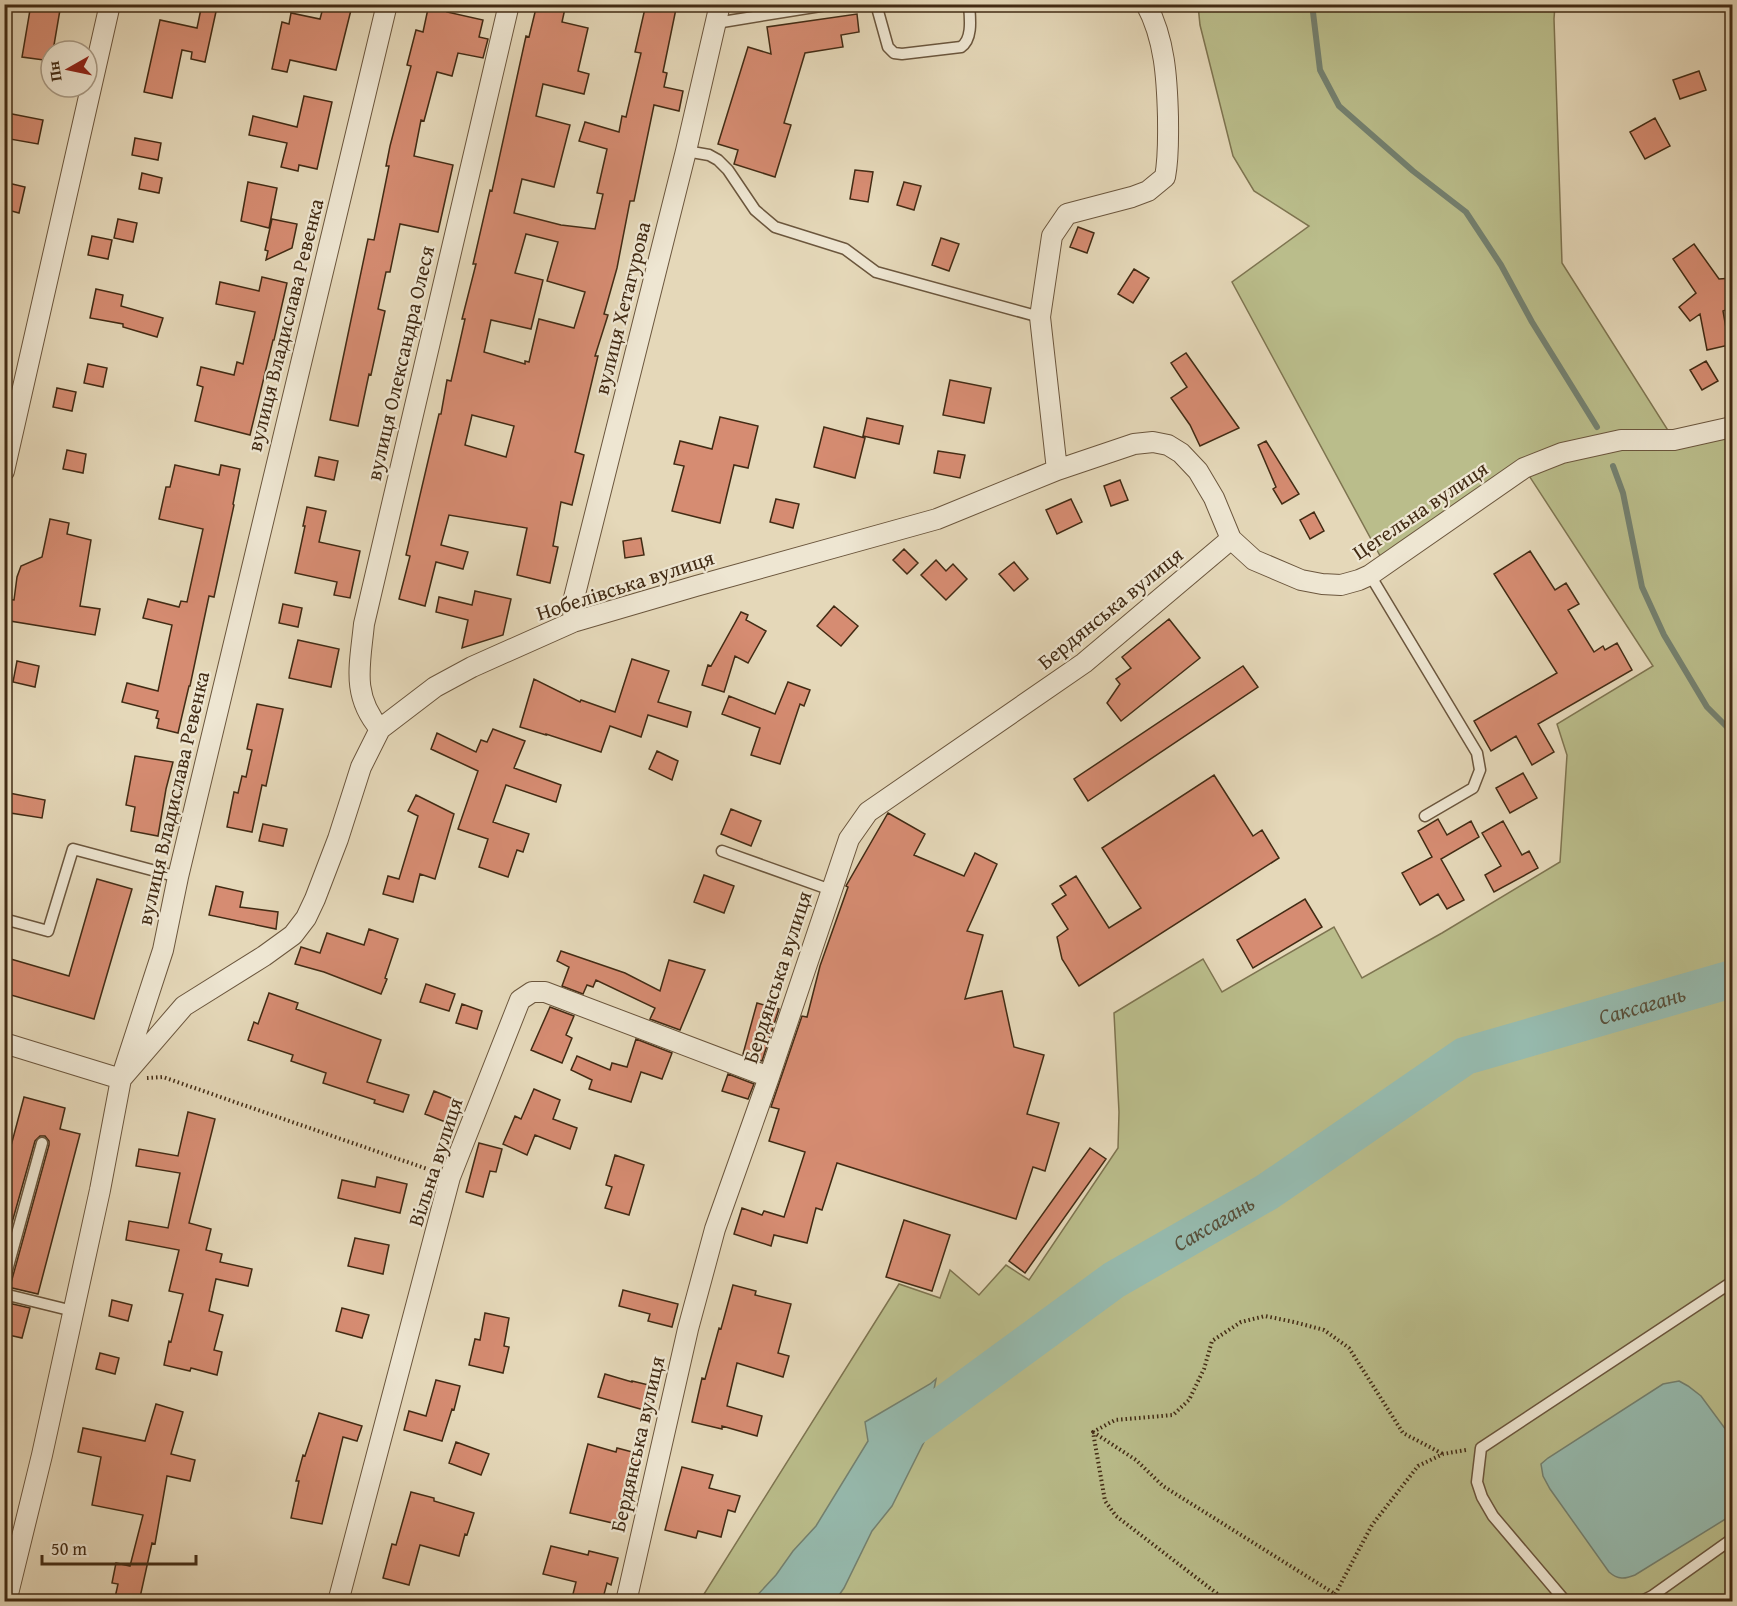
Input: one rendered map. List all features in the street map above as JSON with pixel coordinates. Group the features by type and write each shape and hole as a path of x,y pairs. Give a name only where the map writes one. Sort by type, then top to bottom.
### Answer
{"street":[{"path":"4,471 110,4"},
{"name":"вулиця Владислава Ревенка","path":"6,1602 74,1311 121,1079 163,950 178,877 387,4"},
{"name":"вулиця Олександра Олеся","path":"381,729 365,706 359,682 364,624 509,4"},
{"path":"1057,470 1040,317 1052,236 1067,214 1132,197 1148,191 1166,177 1169,157 1167,80 1161,41 1146,4"},
{"name":"вулиця Хетагурова","path":"573,622 574,598 718,14"},
{"name":"Цегельна вулиця","path":"1057,470 1134,444 1153,442 1168,445 1181,453 1197,471 1214,498 1231,539 1254,560 1301,580 1341,585 1370,575 1524,468 1562,453 1621,440 1674,440 1732,426"},
{"name":"Нобелівська вулиця","path":"121,1079 184,1006 293,935 306,918 315,899 338,839 361,767 381,729 435,687 472,667 573,622 937,519 1057,470"},
{"name":"Бердянська вулиця","path":"627,1602 688,1329 715,1229 849,839 868,812 1084,663 1231,539"},
{"name":"Вільна вулиця","path":"338,1602 450,1177 519,1000 532,992 545,992 769,1077"},
{"path":"4,1042 121,1079"}],"lane":[{"path":"718,14 833,4"},
{"path":"876,4 888,47 894,53 902,54 961,47 966,44 969,37 969,4"},
{"path":"686,150 709,155 718,160 728,170 755,210 775,227 845,249 876,272 1040,317"},
{"path":"1370,575 1477,753 1480,770 1473,788 1425,816"},
{"path":"4,919 48,931 73,849 178,877"},
{"path":"722,852 831,890"},
{"path":"4,1281 42,1143"},
{"path":"1566,1602 1493,1516 1482,1497 1478,1482 1481,1448 1732,1282"},
{"path":"4,1294 74,1311"},
{"path":"1640,1602 1650,1599 1732,1539"}],"path":[{"path":"121,1079 163,1077 450,1177"},
{"path":"1093,1432 1115,1420 1173,1415 1189,1400 1204,1369 1212,1341 1240,1322 1265,1316 1324,1330 1349,1348 1403,1433 1443,1454"},
{"path":"1093,1432 1136,1460 1163,1486 1335,1594 1342,1602"},
{"path":"1093,1432 1105,1501 1116,1516 1228,1602"},
{"path":"1331,1602 1372,1525 1418,1466 1443,1454 1481,1448"}],"green space":[{"path":"1198,5 1555,5 1562,263 1674,440 1732,427 1732,1601 699,1602 899,1284 940,1298 950,1270 979,1295 1006,1265 1029,1280 1118,1148 1119,1112 1114,1013 1203,959 1222,992 1334,927 1362,978 1560,862 1567,755 1557,724 1653,666 1524,468 1385,565 1232,282 1309,226 1254,191 1233,156 1200,25"}],"water":[{"path":"936,1379 924,1442 892,1506 872,1531 844,1588 835,1601 752,1601 816,1526 868,1441 865,1422"},
{"path":"1679,1381 1701,1396 1732,1438 1732,1515 1635,1575 1619,1578 1609,1572 1550,1489 1543,1476 1541,1464 1663,1384"}],"building":[{"path":"31,4 61,4 55,39 39,39 39,59 22,57"},
{"path":"202,4 217,7 205,62 191,59 192,52 182,50 172,98 144,92 160,20 197,28"},
{"path":"324,4 352,6 336,70 290,60 287,72 272,69 282,22 289,24 291,13 320,19"},
{"path":"429,4 449,4 447,12 483,20 479,37 488,39 483,58 458,53 452,76 437,72 424,121 421,120 414,156 453,165 438,232 400,224 390,272 386,272 378,309 385,311 358,426 330,420 368,239 374,240 389,166 386,166 390,146 411,66 407,65 416,30 423,32"},
{"path":"537,4 566,4 562,22 588,28 578,71 589,74 584,94 543,84 536,116 570,125 554,187 522,179 514,213 561,225 595,229 603,194 597,193 607,149 579,141 585,122 619,132 622,116 626,117 641,53 635,52 646,4 677,4 663,72 667,73 664,87 683,91 679,111 654,105 634,201 630,201 617,268 604,314 608,315 595,356 598,356 575,452 584,455 572,505 561,502 553,546 558,547 550,583 517,575 527,528 449,515 441,545 468,552 463,569 436,562 425,606 399,599 410,556 406,555 439,414 441,414 447,380 451,381 465,319 462,319 476,264 473,264 490,190 492,191 526,36 529,37","holes":["526,234 558,242 547,281 585,292 574,328 539,319 529,362 525,361 525,364 484,352 491,320 531,329 543,280 515,273","472,415 514,426 506,457 465,445"]},
{"path":"857,14 859,32 841,35 843,47 805,53 784,123 791,125 775,177 734,164 738,150 718,144 748,47 771,54 767,27"},
{"path":"1699,71 1706,90 1680,99 1673,80"},
{"path":"304,96 332,102 317,169 299,165 298,171 281,167 287,143 249,135 253,116 297,127"},
{"path":"7,113 43,120 38,144 4,138"},
{"path":"1655,118 1670,146 1645,159 1630,132"},
{"path":"135,138 161,143 158,160 132,155"},
{"path":"855,170 873,172 868,202 850,199"},
{"path":"142,173 162,178 159,193 139,189"},
{"path":"4,182 25,187 19,213 4,209"},
{"path":"248,182 277,188 269,228 241,221"},
{"path":"904,182 921,186 914,210 897,205"},
{"path":"118,219 137,223 133,242 114,238"},
{"path":"272,219 297,224 292,248 266,260 268,251 265,250"},
{"path":"1078,227 1094,233 1087,253 1070,247"},
{"path":"92,236 112,240 108,259 88,255"},
{"path":"941,238 959,244 949,271 932,265"},
{"path":"1694,244 1719,279 1732,278 1732,308 1723,311 1729,345 1707,350 1700,314 1690,321 1679,307 1696,293 1673,259"},
{"path":"1134,269 1149,278 1133,303 1118,294"},
{"path":"262,277 287,283 250,435 195,421 203,387 197,385 201,367 234,375 237,362 243,364 255,312 216,304 220,282 259,291"},
{"path":"96,289 123,295 121,306 163,318 157,337 123,327 123,324 90,318"},
{"path":"1186,353 1239,428 1200,446 1190,425 1171,398 1187,387 1171,363"},
{"path":"1706,361 1718,381 1702,390 1690,370"},
{"path":"88,364 107,368 103,387 84,383"},
{"path":"950,380 991,388 984,423 943,415"},
{"path":"57,388 76,392 72,411 53,407"},
{"path":"720,417 758,426 748,468 734,465 720,523 672,511 684,466 674,464 680,441 712,449"},
{"path":"867,418 903,426 899,444 863,436"},
{"path":"824,427 865,438 855,478 814,467"},
{"path":"1266,441 1299,494 1282,504 1273,489 1276,487 1258,445"},
{"path":"67,450 86,454 83,473 63,469"},
{"path":"938,451 965,455 960,478 934,473"},
{"path":"319,457 338,461 334,480 315,476"},
{"path":"175,465 219,475 221,465 240,469 214,597 209,596 178,733 157,728 158,711 122,702 127,683 158,691 172,625 143,618 148,599 179,607 181,601 187,602 203,529 159,519 166,487 170,487"},
{"path":"1120,480 1128,500 1111,506 1104,486"},
{"path":"776,499 799,504 793,528 770,522"},
{"path":"1071,499 1082,522 1057,534 1046,510"},
{"path":"307,507 326,511 319,542 360,551 350,598 334,595 337,582 295,573"},
{"path":"1314,512 1324,531 1310,539 1300,520"},
{"path":"50,519 69,523 67,534 91,540 80,606 100,609 95,635 4,620 4,599 14,600 21,566 42,557"},
{"path":"641,538 644,555 625,558 623,541"},
{"path":"904,549 918,563 907,574 893,560"},
{"path":"1530,551 1555,590 1566,583 1579,604 1568,610 1594,652 1603,646 1605,650 1617,643 1632,670 1538,724 1554,752 1532,765 1516,736 1491,751 1474,721 1557,673 1494,574"},
{"path":"936,560 946,571 953,564 967,579 946,600 921,575"},
{"path":"1014,562 1028,579 1014,591 999,574"},
{"path":"475,591 511,599 503,635 462,648 468,620 436,612 439,597 472,605"},
{"path":"283,604 302,608 298,627 279,623"},
{"path":"834,606 858,626 841,646 817,626"},
{"path":"741,612 748,615 746,620 766,631 748,663 735,656 724,692 702,685 708,665 711,666"},
{"path":"1169,619 1200,658 1121,721 1107,703 1120,684 1116,679 1131,668 1122,657"},
{"path":"298,640 339,649 331,687 289,678"},
{"path":"632,659 669,671 658,702 691,712 687,727 648,715 641,737 610,726 601,752 520,727 534,679 580,702 581,700 615,712"},
{"path":"17,661 39,666 35,687 13,682"},
{"path":"1243,666 1258,687 1088,801 1074,779"},
{"path":"788,682 810,690 804,706 800,704 780,764 751,755 760,728 722,714 729,696 775,714"},
{"path":"257,704 283,709 266,786 262,785 252,832 227,827 234,792 238,793 242,776 246,777 252,750 247,749"},
{"path":"493,729 525,741 514,768 561,785 556,802 506,785 493,822 529,834 523,852 517,850 508,877 479,867 488,839 458,829 478,771 431,749 437,733 476,752 481,740 487,742"},
{"path":"657,751 678,761 672,780 649,769"},
{"path":"135,756 173,762 158,836 131,831 135,807 126,805"},
{"path":"1523,773 1537,798 1510,813 1496,788"},
{"path":"1214,775 1253,836 1262,830 1279,858 1079,986 1062,959 1057,937 1068,929 1052,904 1066,895 1060,886 1076,876 1109,928 1141,908 1102,848"},
{"path":"4,792 45,800 42,818 4,812"},
{"path":"416,795 454,814 435,879 420,874 413,902 383,894 388,876 399,879 418,816 408,811"},
{"path":"731,809 761,821 751,846 721,834"},
{"path":"888,813 925,834 914,855 964,876 975,853 997,864 967,931 983,935 965,999 1002,991 1014,1047 1044,1055 1027,1114 1059,1123 1045,1171 1033,1167 1016,1219 837,1163 822,1210 816,1208 807,1243 774,1235 771,1246 734,1234 742,1208 762,1215 764,1211 784,1217 805,1152 769,1141 779,1109 771,1107 802,1016 807,1017 820,966 848,887 846,886"},
{"path":"1438,819 1447,835 1471,821 1479,837 1441,859 1464,900 1447,909 1438,894 1420,905 1402,873 1432,857 1418,831"},
{"path":"1503,821 1522,855 1529,851 1538,868 1494,892 1485,875 1501,866 1482,833"},
{"path":"263,824 287,829 283,846 259,841"},
{"path":"704,875 734,886 724,913 694,902"},
{"path":"97,879 132,889 94,1019 4,993 4,957 69,976"},
{"path":"216,886 243,892 240,907 278,912 276,929 209,915"},
{"path":"1305,899 1322,927 1253,968 1237,940"},
{"path":"369,929 398,939 381,994 324,972 295,964 301,947 320,953 327,933 364,945"},
{"path":"561,951 625,973 660,991 669,960 705,970 680,1030 650,1019 655,1008 596,980 593,987 587,985 583,994 562,986 569,967 557,961"},
{"path":"426,984 455,994 449,1011 420,1002"},
{"path":"269,993 298,1003 296,1009 381,1040 367,1082 409,1095 403,1112 323,1083 326,1073 291,1061 293,1055 248,1040 254,1022 258,1024"},
{"path":"757,1003 779,1009 762,1061 743,1054"},
{"path":"462,1004 482,1011 477,1029 456,1023"},
{"path":"550,1007 574,1016 566,1035 572,1038 562,1063 531,1050"},
{"path":"636,1039 672,1053 662,1079 641,1072 631,1102 589,1089 592,1080 571,1070 577,1056 610,1070 612,1063 627,1067"},
{"path":"728,1074 754,1084 748,1099 722,1091"},
{"path":"534,1089 560,1100 553,1119 577,1128 570,1149 535,1135 527,1155 503,1144 515,1116 521,1119"},
{"path":"434,1091 456,1100 448,1123 425,1114"},
{"path":"24,1097 65,1108 60,1129 80,1134 38,1294 8,1287 49,1145 45,1136 40,1136 35,1141 4,1251 4,1172"},
{"path":"188,1112 215,1119 189,1223 211,1229 206,1250 222,1254 220,1262 252,1269 248,1286 216,1279 209,1311 223,1315 214,1350 222,1352 217,1375 191,1368 190,1371 164,1365 183,1294 169,1291 179,1250 126,1240 129,1221 168,1228 180,1173 136,1166 139,1149 178,1156"},
{"path":"479,1143 502,1149 496,1172 490,1171 483,1197 466,1192"},
{"path":"1090,1148 1106,1159 1025,1273 1009,1261"},
{"path":"615,1155 644,1165 629,1215 605,1208 612,1187 606,1185"},
{"path":"377,1177 407,1184 400,1213 338,1198 342,1180 375,1187"},
{"path":"904,1220 950,1235 932,1291 886,1277"},
{"path":"355,1238 389,1245 383,1274 348,1266"},
{"path":"733,1285 756,1291 755,1295 791,1304 778,1353 789,1356 783,1377 737,1363 727,1406 762,1416 757,1436 722,1426 722,1429 692,1422 702,1378 705,1379"},
{"path":"623,1290 678,1304 672,1327 648,1321 650,1314 619,1306"},
{"path":"112,1300 132,1305 128,1321 109,1316"},
{"path":"4,1302 30,1308 22,1338 4,1334"},
{"path":"342,1308 369,1315 362,1338 336,1331"},
{"path":"485,1313 509,1318 504,1346 509,1347 503,1373 469,1365 475,1339 480,1340"},
{"path":"100,1353 119,1358 115,1374 96,1369"},
{"path":"605,1374 657,1387 651,1412 598,1397"},
{"path":"436,1380 460,1386 442,1441 404,1430 409,1411 426,1416"},
{"path":"156,1404 183,1412 171,1454 195,1460 190,1481 167,1476 155,1544 152,1543 139,1602 114,1602 118,1584 112,1583 116,1563 130,1566 143,1515 92,1505 101,1457 78,1452 83,1428 145,1441"},
{"path":"319,1413 362,1426 357,1441 343,1437 322,1524 291,1518 299,1481 296,1481"},
{"path":"456,1442 489,1454 481,1475 449,1463"},
{"path":"588,1444 616,1452 617,1448 640,1454 621,1525 570,1513"},
{"path":"682,1467 713,1475 709,1488 740,1496 735,1512 728,1510 721,1537 698,1531 696,1538 665,1530"},
{"path":"411,1492 474,1513 459,1556 420,1545 409,1585 383,1578 392,1544 396,1545"},
{"path":"551,1546 588,1555 589,1551 618,1558 611,1585 607,1583 602,1602 571,1602 576,1582 543,1574"}],"waterway":[{"path":"1312,4 1320,70 1339,106 1413,171 1466,212 1501,265 1532,322 1597,427"},
{"path":"1613,466 1623,493 1642,587 1664,635 1707,707 1732,732"},
{"name":"Саксагань","path":"890,1446 1114,1280 1267,1192 1465,1056 1732,979"}]}
